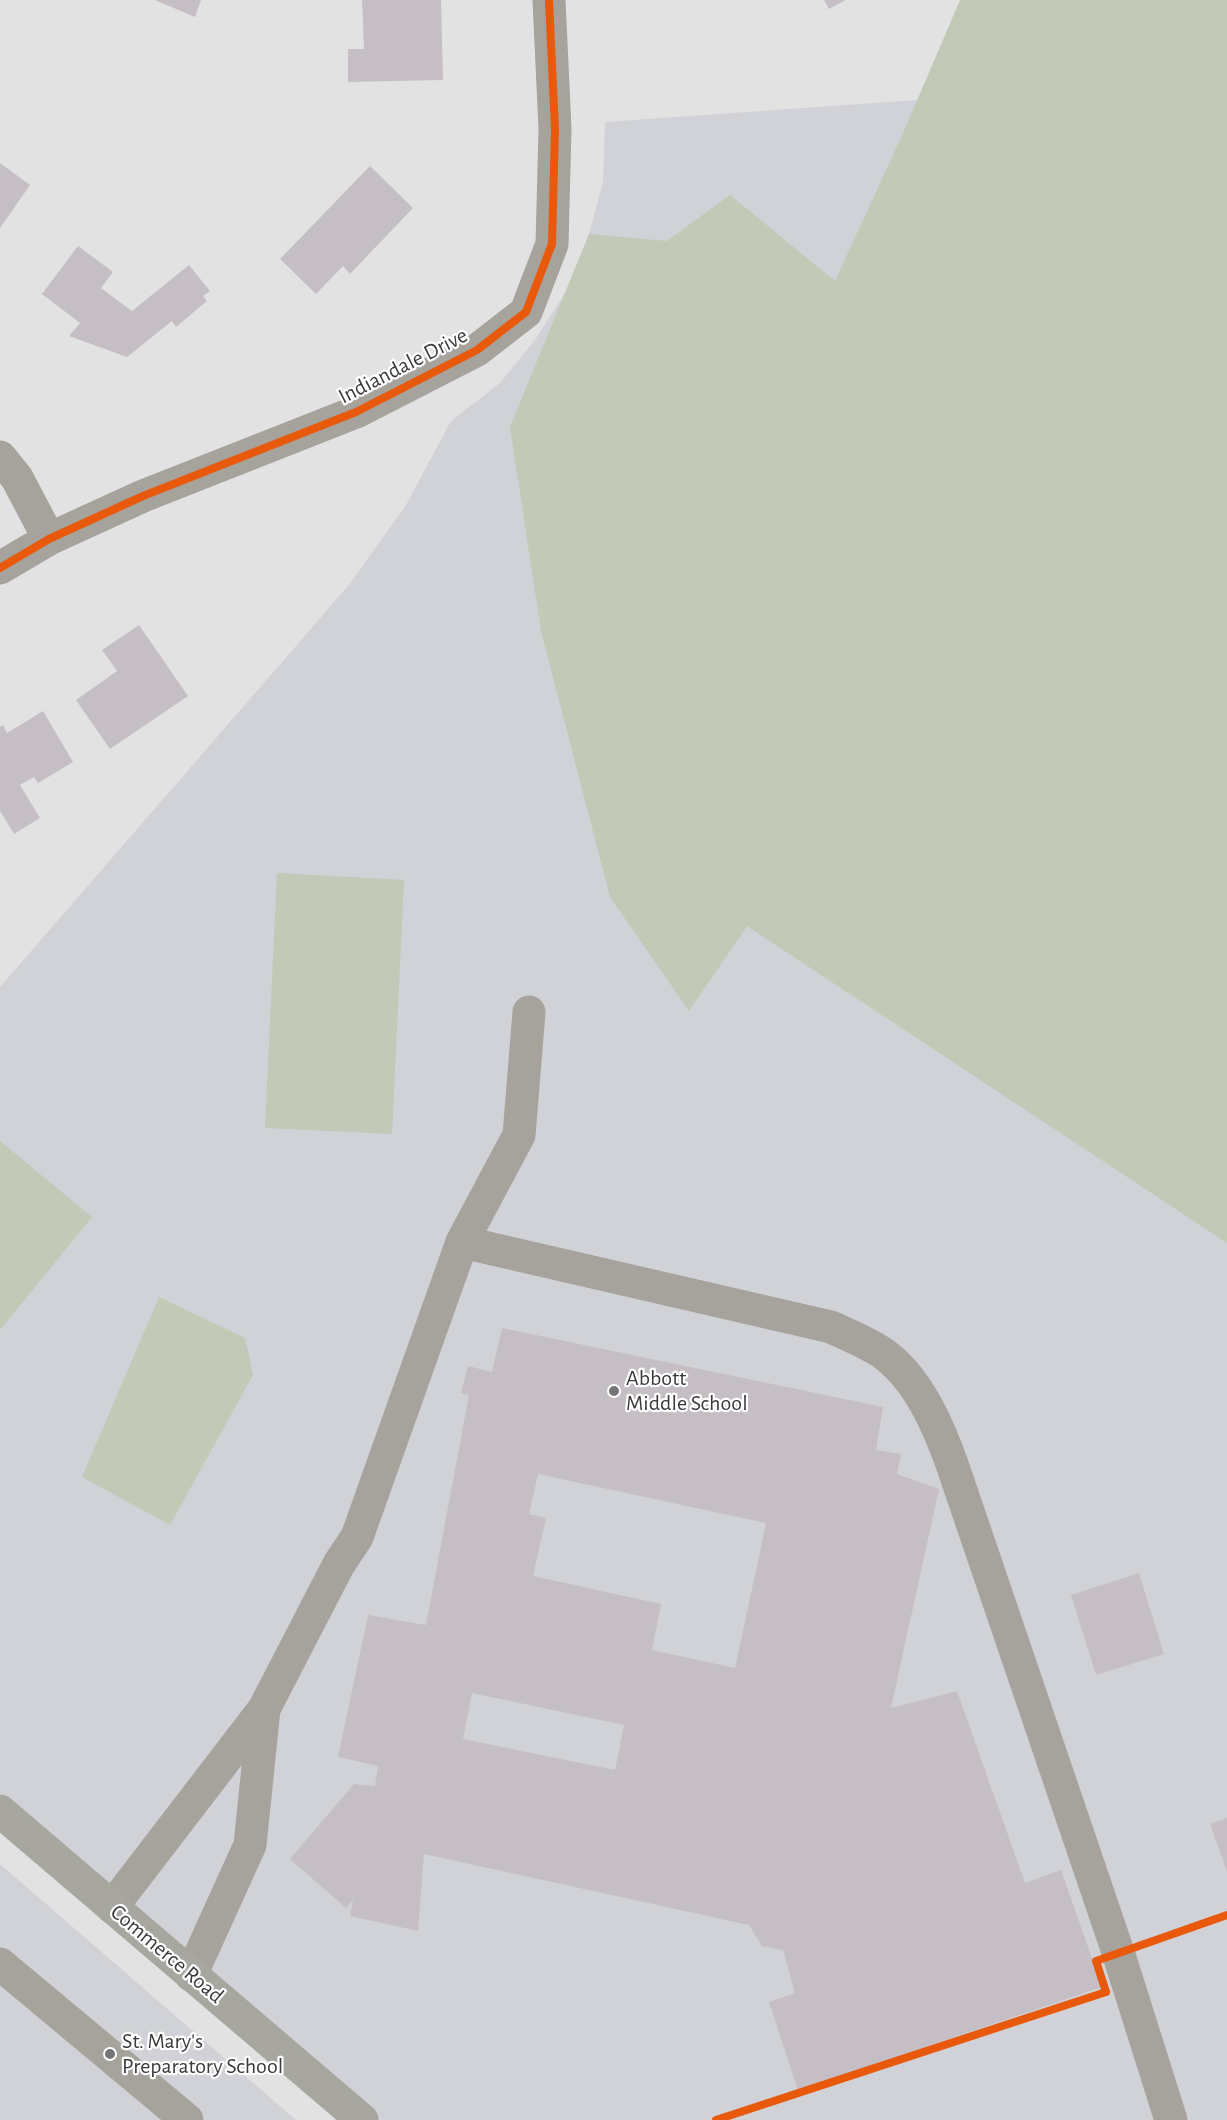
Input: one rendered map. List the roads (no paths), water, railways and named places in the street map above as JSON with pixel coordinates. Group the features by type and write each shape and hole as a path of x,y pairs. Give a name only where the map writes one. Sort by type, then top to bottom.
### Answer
{"main road":[{"name":"Commerce Road","path":"0,1811 362,2120"}],"street":[{"name":"Indiandale Drive","path":"0,568 49,539 143,496 356,412 477,350 526,312 552,244 555,129 549,0"},
{"path":"0,458 17,478 49,539"},
{"path":"112,1907 264,1709 339,1564 357,1537 462,1242 519,1135 530,1012"},
{"path":"462,1242 831,1327 884,1354 907,1378 940,1431 950,1458 1118,1952 1171,2120"},
{"path":"191,1975 250,1845 264,1709"},
{"path":"0,1964 187,2120"}],"place":[{"name":"Abbott Middle School","path":"614,1391"},
{"name":"St. Mary's Preparatory School","path":"110,2054"}]}
